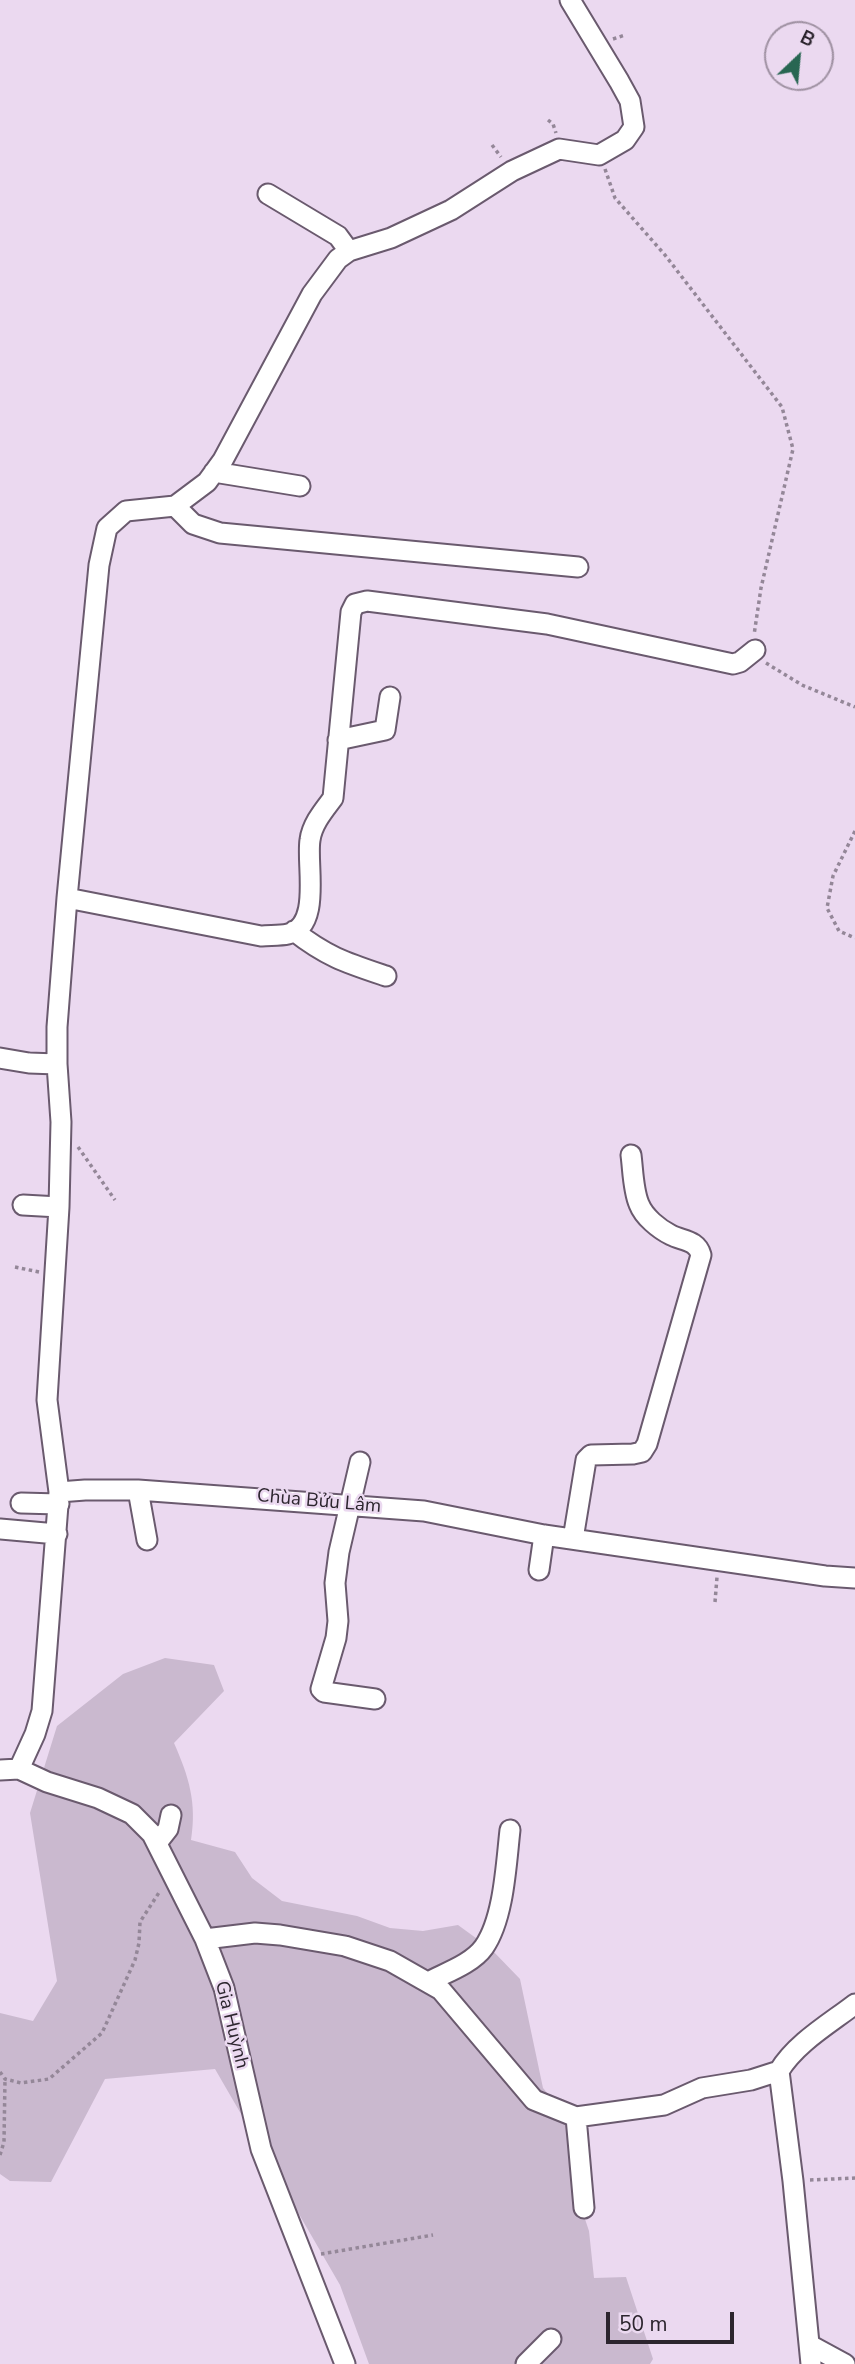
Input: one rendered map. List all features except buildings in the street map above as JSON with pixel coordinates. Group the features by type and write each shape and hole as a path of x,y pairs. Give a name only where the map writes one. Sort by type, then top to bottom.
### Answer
{"street":[{"path":"10,1770 36,1734 42,1711 57,1534 59,1498 47,1399 59,1207 61,1122 57,1064 67,898 99,565 107,528 126,511 174,506 207,482 223,460 312,294 338,259 349,251 391,238 451,210 512,171 559,149 599,155 625,140 634,127 630,102 570,0"},
{"path":"268,194 338,236 349,251"},
{"path":"214,472 300,486"},
{"path":"174,506 193,524 220,533 578,567"},
{"path":"67,898 261,936 290,934 304,921 311,891 312,832 333,798 351,612 355,604 367,601 547,624 733,663 740,662 755,650"},
{"path":"338,740 385,730 390,696"},
{"path":"294,931 317,950 386,976"},
{"path":"0,1058 57,1064"},
{"path":"573,1539 586,1460 591,1455 642,1452 647,1444 701,1255 699,1248 693,1243 670,1235 644,1212 638,1203 631,1155"},
{"path":"23,1205 59,1207"},
{"path":"360,1462 337,1562 336,1639 321,1689 324,1692 375,1699"},
{"name":"Chùa Bửu Lâm","path":"21,1503 59,1498 85,1489 138,1490 424,1511 544,1535 825,1576 855,1578"},
{"path":"138,1490 148,1540"},
{"path":"0,1529 57,1534"},
{"path":"539,1570 544,1535"},
{"name":"Gia Huỳnh","path":"10,1770 98,1798 132,1814 152,1834 205,1939 224,1988 261,2149 345,2364"},
{"path":"157,1843 168,1829 171,1815"},
{"path":"428,1982 483,1949 493,1928 502,1891 510,1830"},
{"path":"205,1939 255,1933 332,1943 390,1961 441,1990 454,2002 534,2099 576,2117 664,2105 702,2088 751,2080 779,2071"},
{"path":"845,2364 810,2355 779,2071 787,2058 855,2004"},
{"path":"576,2117 584,2208"},
{"path":"526,2364 551,2339"}],"path":[{"path":"599,155 615,198 665,255 782,407 793,449 761,588 754,626 755,650 764,661 802,685 855,707"},
{"path":"855,831 833,876 827,908 839,931 855,938"},
{"path":"61,1122 115,1200"},
{"path":"15,1267 54,1275"},
{"path":"715,1602 719,1561"},
{"path":"0,2073 5,2079 20,2083 49,2079 102,2033 135,1960 140,1922 171,1870"},
{"path":"0,2155 4,2142 5,2079"},
{"path":"793,2181 855,2178"},
{"path":"304,2257 433,2235"}],"shaded area":[{"path":"165,1658 214,1665 224,1691 174,1743 190,1790 193,1814 191,1840 235,1852 252,1878 282,1901 357,1916 390,1928 423,1931 458,1925 491,1949 520,1979 543,2088 570,2120 576,2192 589,2231 594,2278 626,2277 653,2359 650,2364 369,2364 340,2285 215,2069 105,2079 51,2182 10,2181 0,2174 0,2013 33,2021 57,1981 30,1813 57,1726 123,1674"}]}
